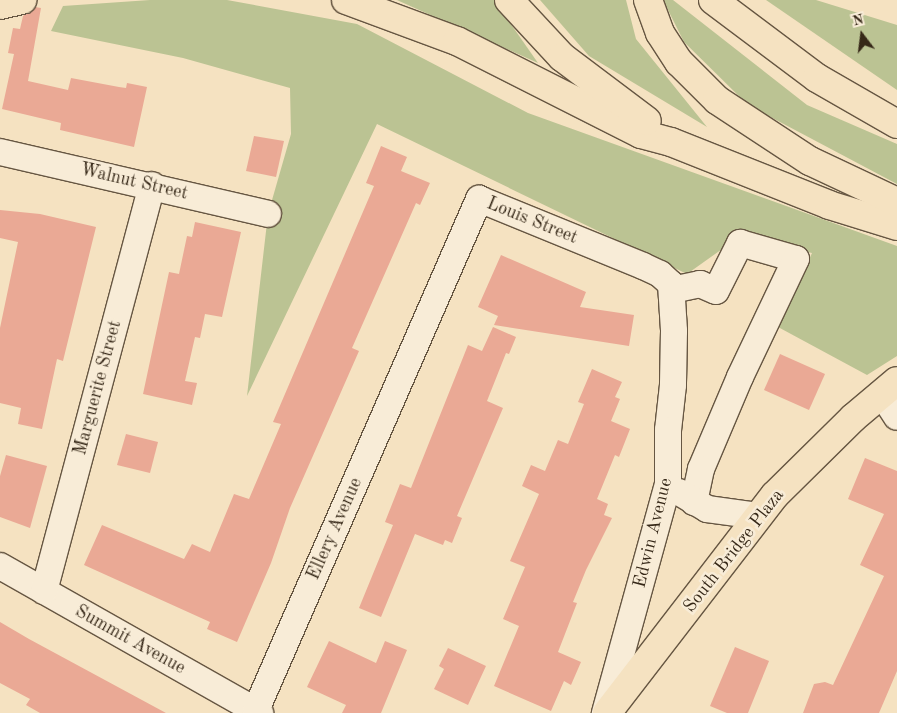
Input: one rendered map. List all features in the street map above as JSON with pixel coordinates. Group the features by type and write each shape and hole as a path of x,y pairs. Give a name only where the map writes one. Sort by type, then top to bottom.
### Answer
{"main road":[{"path":"0,5 22,0"},
{"path":"346,0 424,26 641,134 671,142 788,191 897,226"},
{"path":"509,0 562,57 671,142"},
{"path":"648,0 660,33 679,62 717,100 810,161 897,202"},
{"path":"713,0 799,66 897,124"},
{"name":"South Bridge Plaza","path":"606,713 758,516 815,456 890,387"}],"street":[{"name":"Walnut Street","path":"0,152 152,185 268,214"},
{"name":"Marguerite Street","path":"44,591 152,185"},
{"name":"Louis Street","path":"414,348 479,199 660,274 671,284 672,290"},
{"path":"672,290 700,284 716,291 740,243 796,259 740,377 701,469 694,502"},
{"name":"Edwin Avenue","path":"606,713 668,484 668,430 674,385 672,290"},
{"name":"Ellery Avenue","path":"258,712 414,348"},
{"path":"890,387 897,417"},
{"path":"668,484 694,502 707,508 758,516"},
{"name":"Summit Avenue","path":"0,566 258,712"}],"green space":[{"path":"150,0 227,0 357,24 528,113 897,246 897,356 867,375 778,327 812,253 739,237 687,274 377,124 247,396 268,214 291,134 290,88 183,58 51,31 63,6"},
{"path":"397,0 494,0 538,63 399,1"},
{"path":"540,0 626,0 636,39 707,127 589,56"},
{"path":"663,0 673,0 807,105 897,144 897,184 748,105 684,42"},
{"path":"766,0 816,0 897,25 897,90"}],"building":[{"path":"35,7 41,8 28,81 68,90 71,78 126,88 127,83 147,87 134,147 60,130 61,123 2,109 14,54 8,53 13,28 20,29 23,16"},
{"path":"254,136 284,141 276,177 246,171"},
{"path":"381,146 407,157 401,171 430,183 420,205 416,203 352,348 359,351 290,508 271,563 237,642 207,629 210,622 84,565 102,525 184,559 192,544 210,552 234,494 249,499 281,424 273,422 374,186 366,183"},
{"path":"0,210 40,214 96,227 63,361 57,359 42,429 18,424 21,408 0,403 0,328 18,242 0,238"},
{"path":"195,222 241,232 222,317 205,314 200,338 195,337 185,381 197,383 192,405 143,394 169,272 179,274 187,236 192,237"},
{"path":"501,255 586,292 580,307 634,315 629,346 494,325 498,316 478,307"},
{"path":"493,327 516,337 509,354 506,353 487,401 503,408 457,516 462,518 452,543 445,540 443,545 415,534 381,617 359,608 393,525 385,522 400,484 411,488 468,345 482,351"},
{"path":"780,354 825,374 809,410 764,390"},
{"path":"592,369 622,382 615,397 620,399 611,421 630,429 619,457 615,455 597,499 608,504 604,515 612,518 586,570 573,602 577,603 558,652 581,662 571,685 564,681 551,711 494,686 519,626 503,619 525,567 510,561 539,494 522,486 531,465 545,471 558,440 568,444 584,404 578,402"},
{"path":"126,434 158,442 150,473 117,465"},
{"path":"6,455 47,466 30,528 0,517 0,476"},
{"path":"865,458 897,471 897,671 879,713 803,713 814,684 825,682 833,685 884,576 860,565 884,514 848,499"},
{"path":"0,622 166,713 40,713 26,705 30,699 0,683"},
{"path":"329,641 376,663 385,641 407,650 381,713 342,713 346,705 307,687"},
{"path":"735,647 769,661 748,713 727,713 710,706"},
{"path":"448,648 486,666 468,705 434,689 444,669 439,666"}]}
